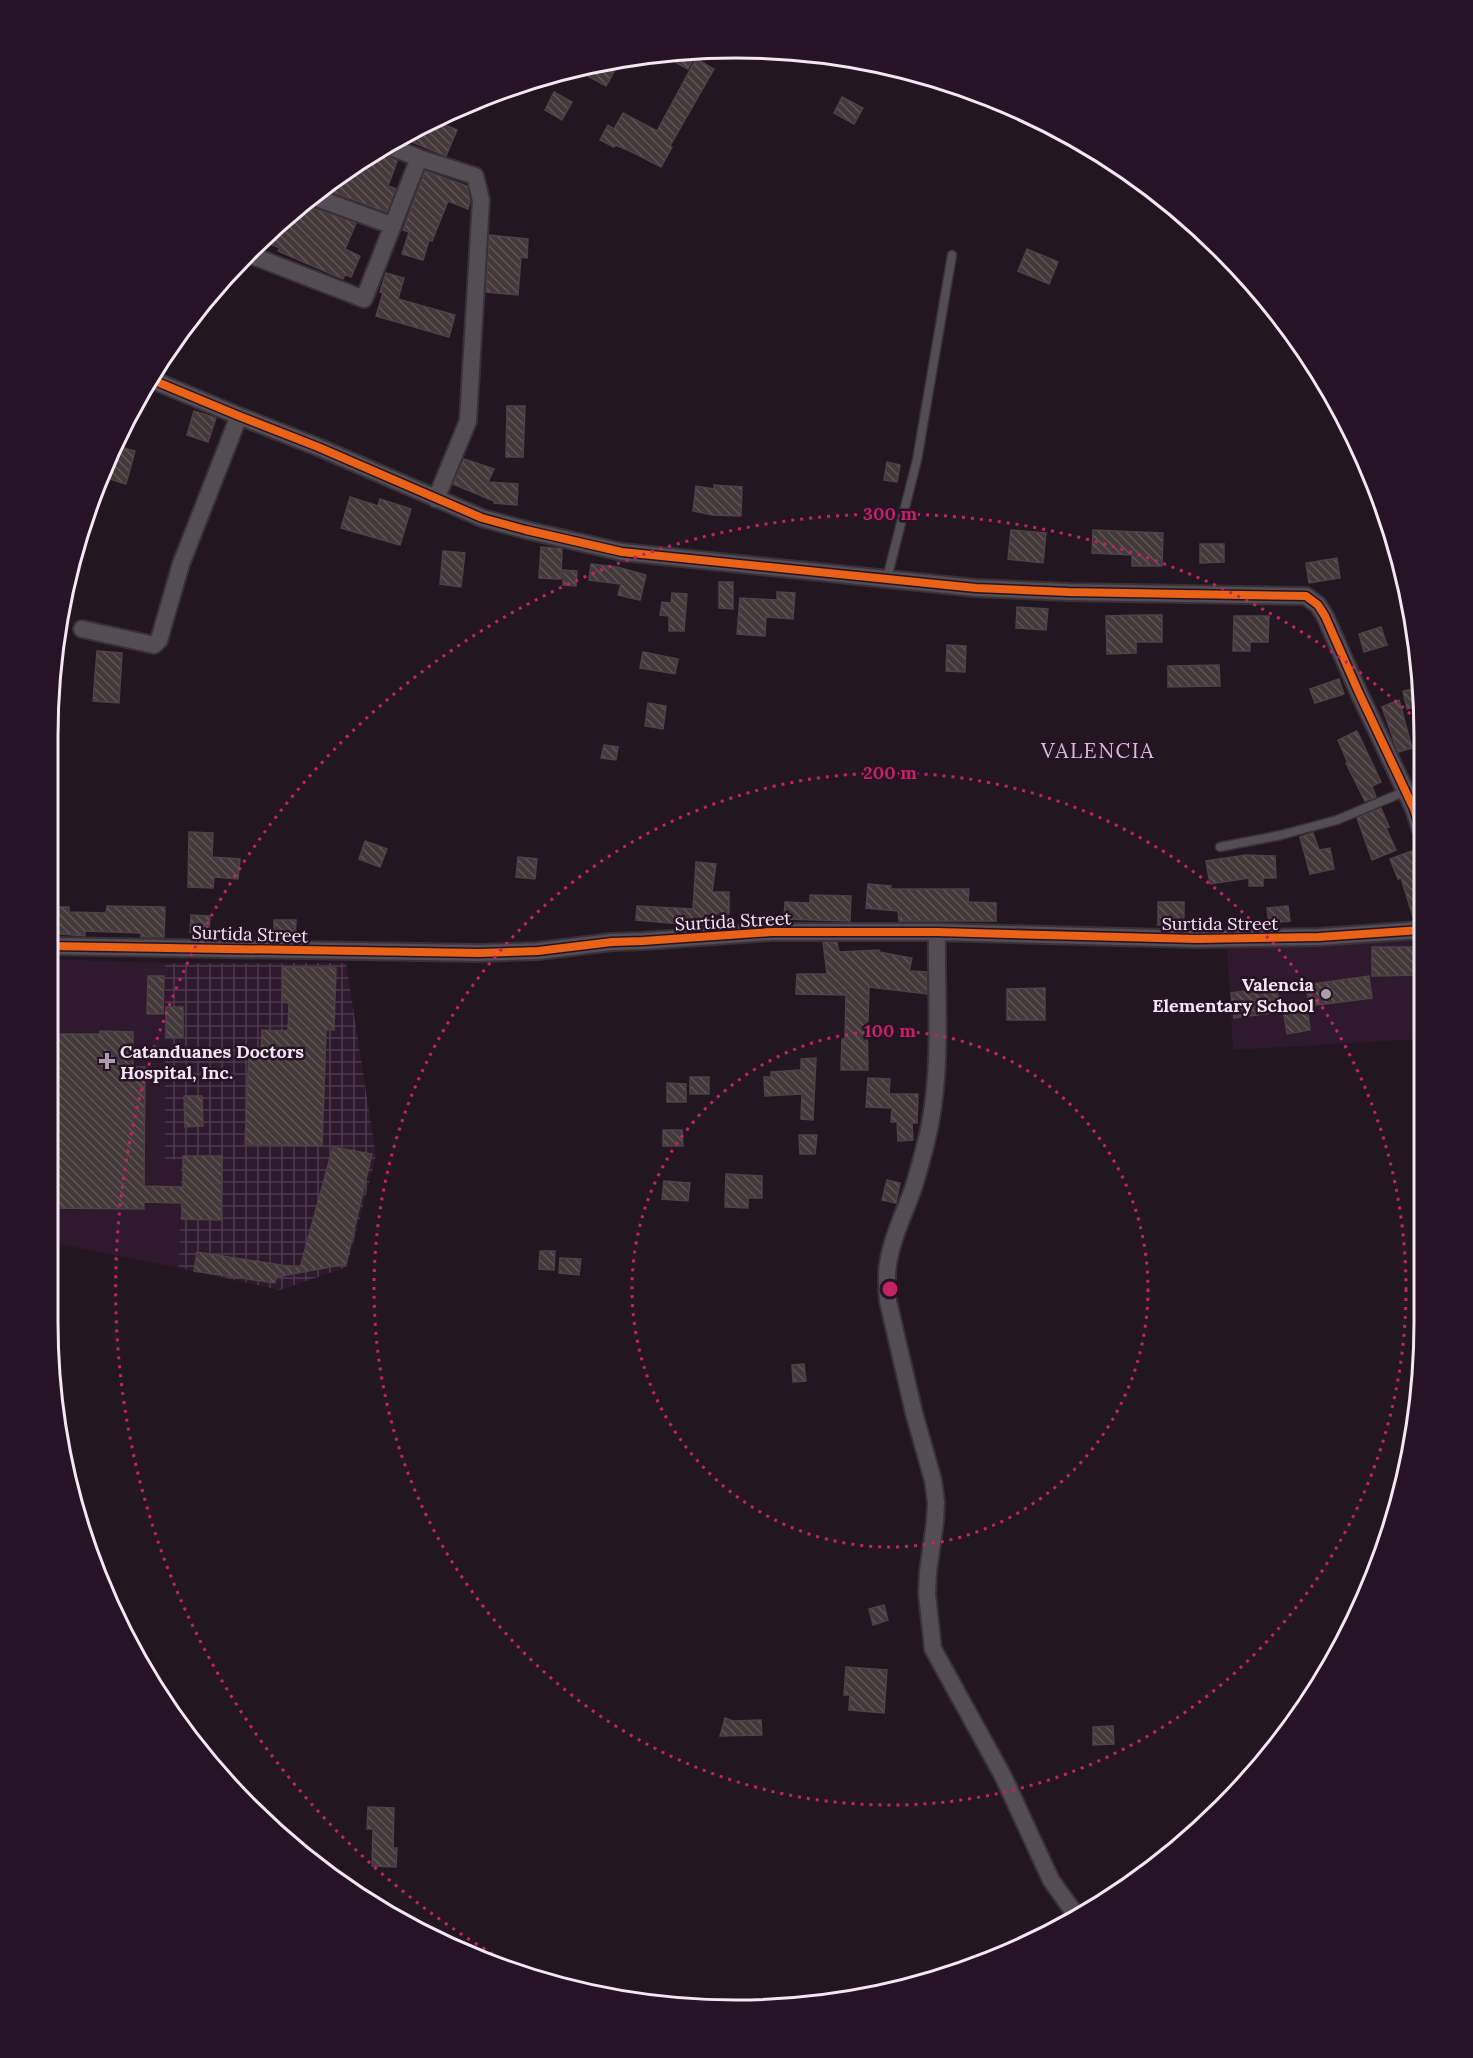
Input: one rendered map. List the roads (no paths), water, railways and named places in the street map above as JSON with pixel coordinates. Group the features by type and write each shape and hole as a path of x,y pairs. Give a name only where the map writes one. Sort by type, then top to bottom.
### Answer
{"street":[{"path":"397,150 475,176 481,200 468,421 436,499"},
{"path":"257,257 364,299 418,158"},
{"path":"323,200 391,225"},
{"path":"158,382 493,521 621,552 1023,591 1306,596 1318,605 1325,616 1359,693 1414,804"},
{"path":"82,628 154,645 159,640 181,564 239,416"},
{"name":"Surtida Street","path":"58,946 479,953 538,951 612,942 642,942 731,934 937,932 1197,939 1319,937 1414,930"},
{"path":"937,932 936,1064 932,1116 913,1187 892,1247 887,1285 888,1301 914,1413 933,1480 936,1502 927,1594 933,1649 1003,1776 1051,1880 1073,1911"}],"lane":[{"path":"887,578 917,460 952,255"},
{"path":"1220,847 1281,836 1337,820 1406,791"}],"place":[{"name":"Valencia Elementary School","path":"1326,994"},
{"name":"Catanduanes Doctors Hospital, Inc.","path":"107,1061"}],"district":[{"name":"VALENCIA","path":"1098,750"}]}
